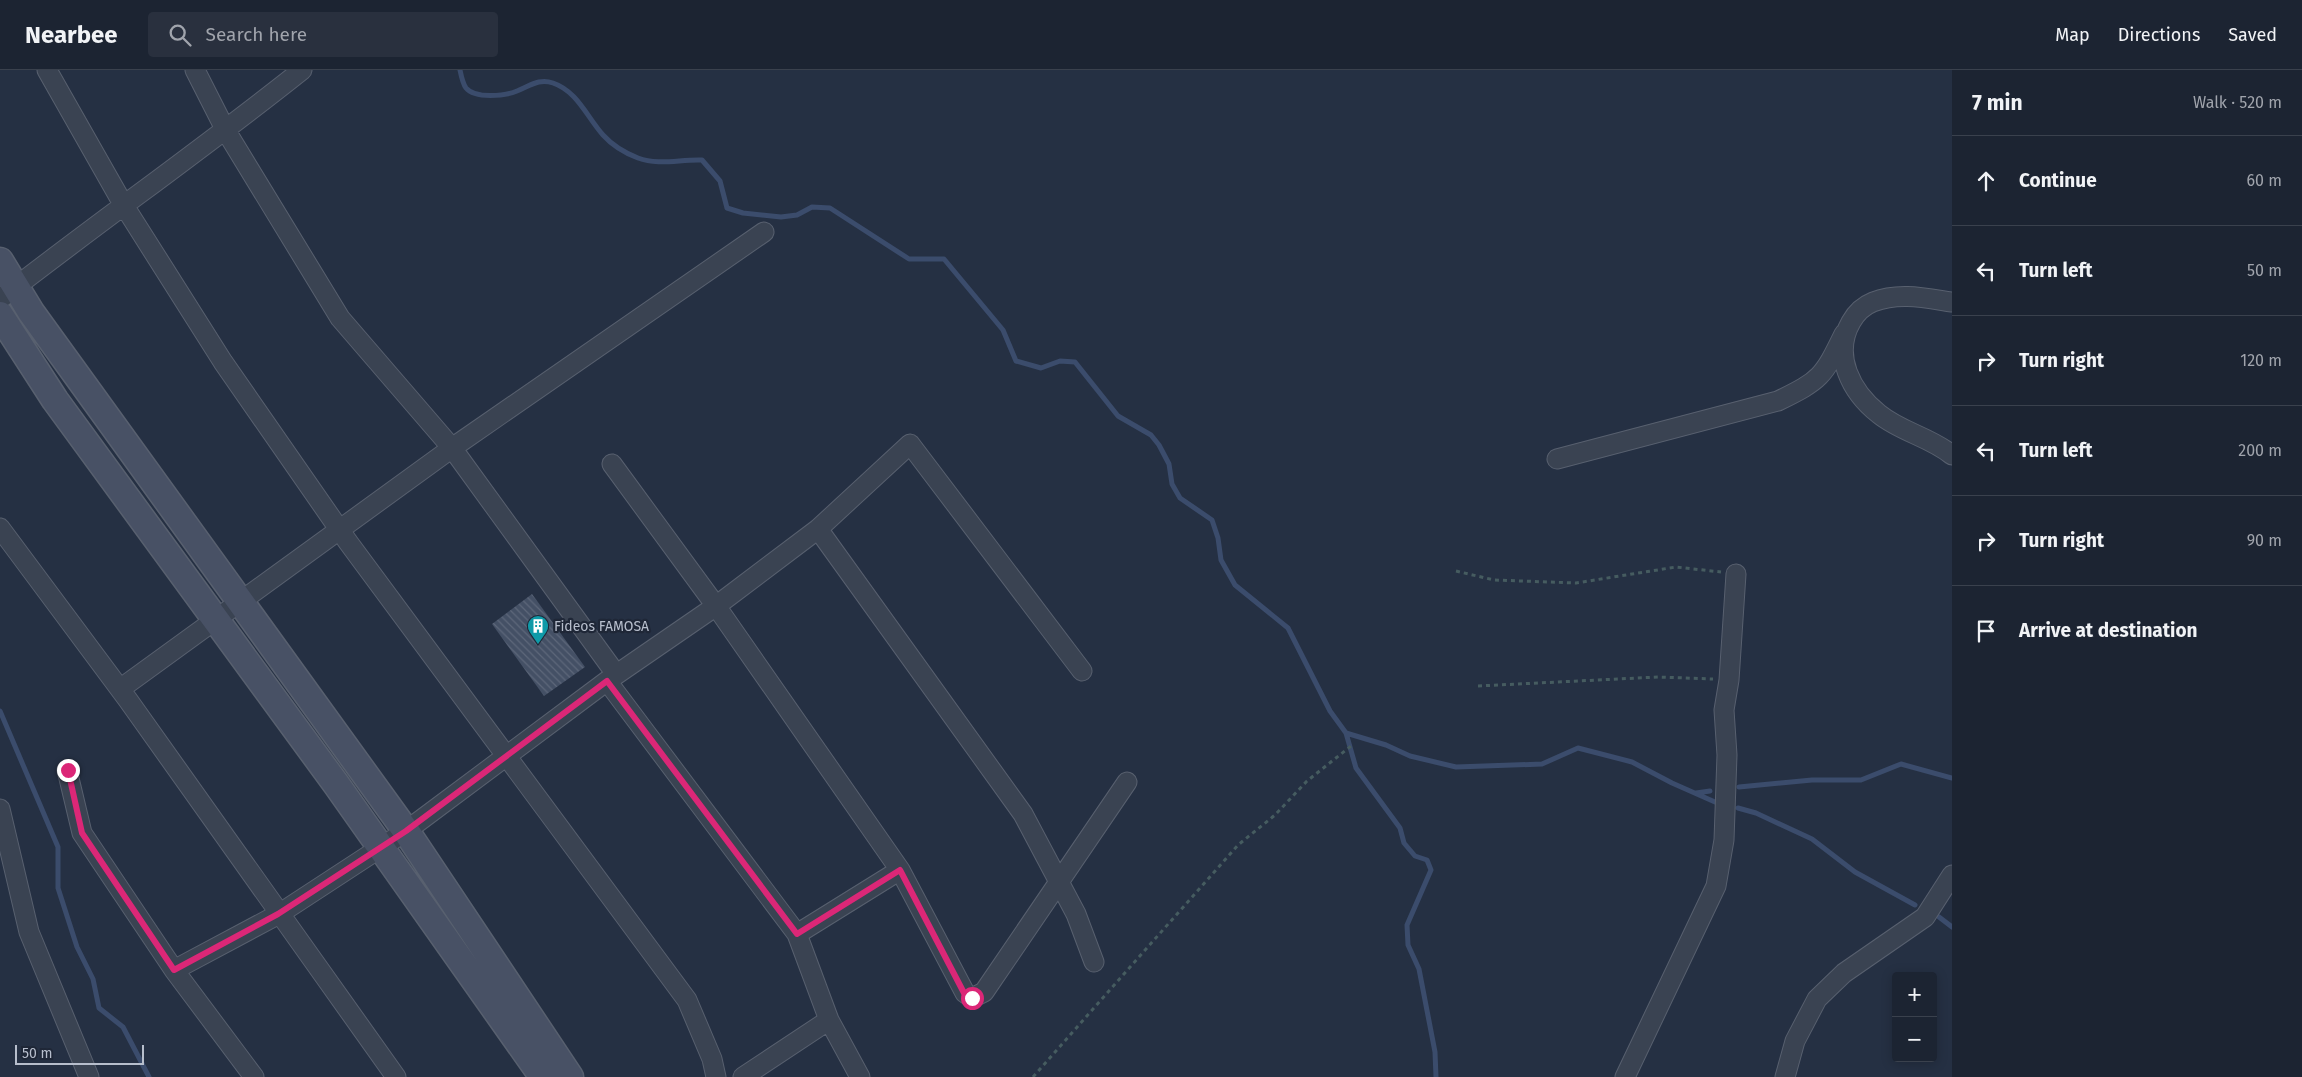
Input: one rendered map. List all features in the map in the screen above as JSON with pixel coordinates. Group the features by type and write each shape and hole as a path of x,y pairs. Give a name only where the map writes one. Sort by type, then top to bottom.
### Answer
{"main road":[{"path":"0,261 8,293 31,312 406,831 570,1077"},
{"path":"0,315 55,400 381,848 543,1077"}],"street":[{"path":"47,70 123,204 223,362 340,530 687,1000 712,1059 716,1077"},
{"path":"195,70 226,130 340,318 452,448 612,677 797,934 829,1020 860,1077"},
{"path":"8,293 123,204 226,130 302,70"},
{"path":"120,689 452,448 764,232"},
{"path":"1557,459 1778,401 1812,384 1828,367 1856,313 1871,302 1892,297 1912,296 1952,302"},
{"path":"1844,334 1842,350 1845,368 1854,389 1879,414 1952,454"},
{"path":"174,970 278,914 406,831 612,677 716,606 818,529 910,444 1082,671"},
{"path":"612,464 716,606 900,870 964,993 972,998 984,992 1127,782"},
{"path":"0,528 120,689 278,914 396,1077"},
{"path":"818,529 1023,814 1076,914 1094,962"},
{"path":"1625,1077 1716,886 1724,840 1727,755 1724,710 1729,680 1736,574"},
{"path":"68,770 82,833 174,970 254,1077"},
{"path":"0,809 29,932 89,1077"},
{"path":"797,934 900,870"},
{"path":"1785,1077 1795,1041 1817,999 1844,973 1925,917 1952,875"},
{"path":"743,1077 829,1020"}],"path":[{"path":"1456,570 1494,580 1576,583 1676,567 1736,574"},
{"path":"1478,686 1658,677 1729,680"},
{"path":"1033,1077 1238,845 1275,815 1307,781 1350,746"}],"building":[{"name":"Fideos FAMOSA","path":"532,594 585,667 544,696 492,624"}],"waterway":[{"path":"460,70 466,88 476,94 490,96 512,93 543,81 561,87 575,98 607,139 628,154 654,162 702,160 720,181 727,208 743,213 781,217 797,215 812,207 830,208 909,259 944,259 1003,330 1016,361 1041,368 1060,361 1075,362 1118,416 1151,435 1159,445 1169,464 1172,484 1180,498 1212,520 1218,538 1221,560 1235,585 1288,628 1330,711 1346,733 1356,768 1400,828 1404,843 1415,856 1427,860 1431,870 1407,925 1408,945 1419,969 1435,1052 1436,1077"},
{"path":"0,711 58,847 58,888 77,947 93,979 99,1008 123,1027 149,1077"},
{"path":"1346,733 1386,745 1410,756 1456,767 1542,764 1578,748 1632,762 1672,783 1715,802"},
{"path":"1739,787 1812,780 1861,780 1901,764 1952,778"},
{"path":"1696,793 1710,791"},
{"path":"1738,808 1756,813 1812,839 1855,872 1915,905"},
{"path":"1939,917 1952,927"}],"place":[{"name":"Fideos FAMOSA","path":"538,645"}],"route":[{"path":"68,770 82,833 174,970 278,914 406,831 607,681 797,934 900,870 964,993 972,998"}]}
